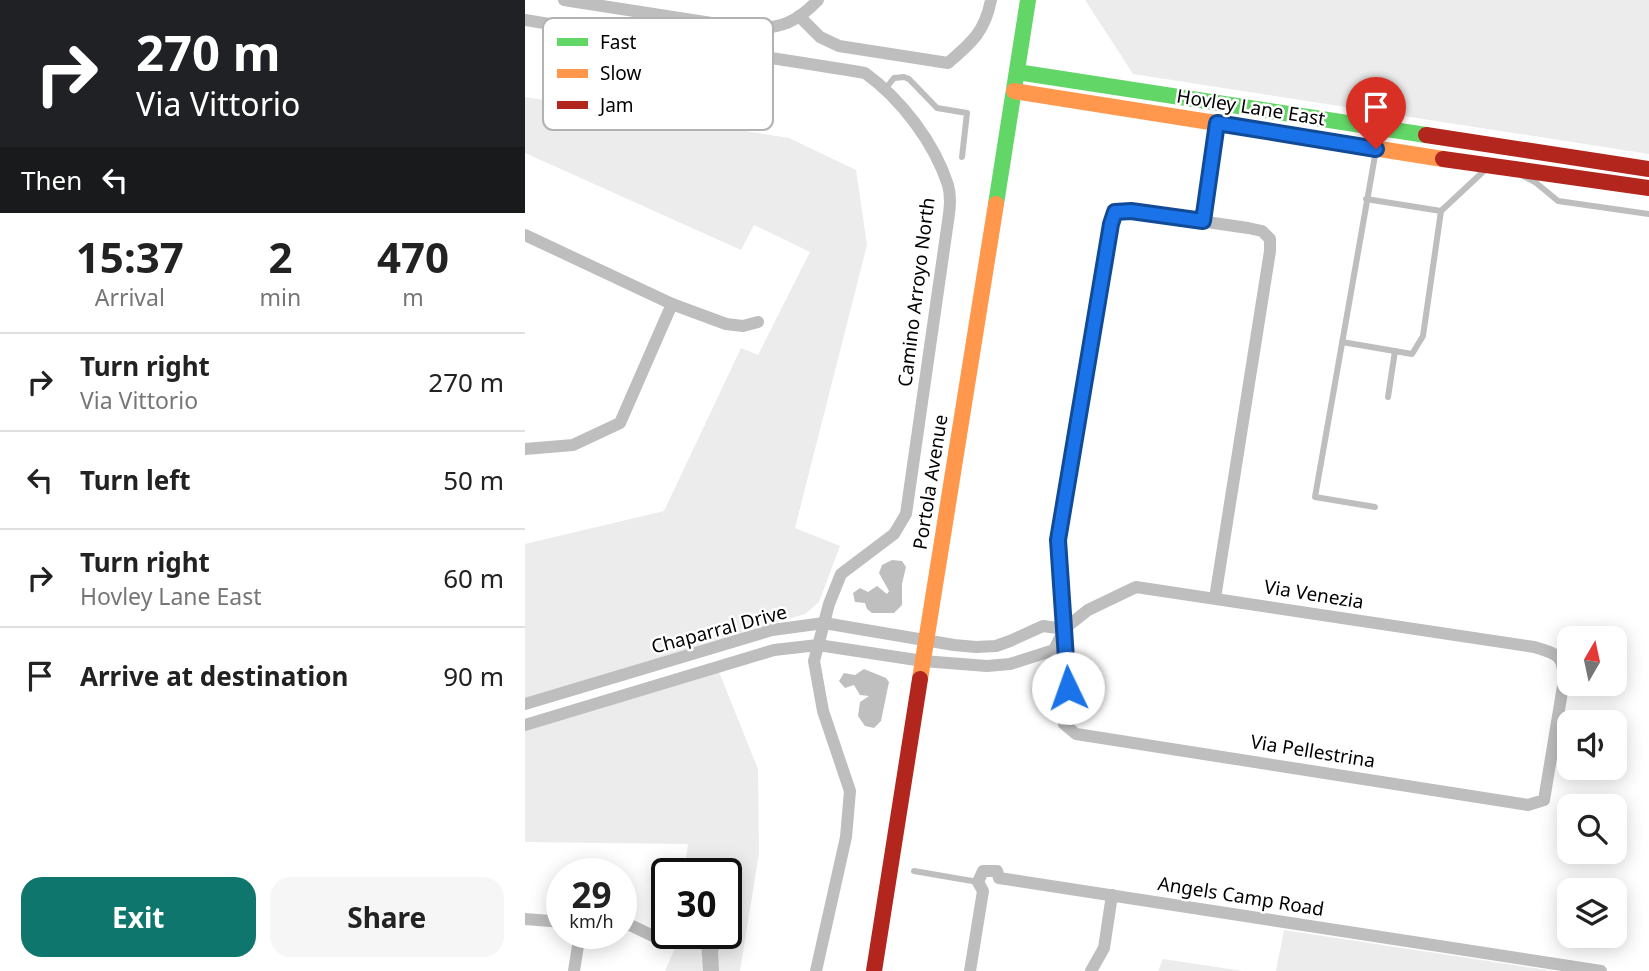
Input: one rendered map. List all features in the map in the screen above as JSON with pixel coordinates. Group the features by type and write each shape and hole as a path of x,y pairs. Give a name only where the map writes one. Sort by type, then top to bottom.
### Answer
{"street":[{"path":"564,0 679,18"},
{"path":"773,28 799,16 818,0"},
{"path":"799,16 820,37 839,46 948,63 973,42 987,20 991,0"},
{"name":"Portola Avenue","path":"874,971 1028,0"},
{"name":"Camino Arroyo North","path":"525,20 543,23"},
{"name":"Camino Arroyo North","path":"773,58 865,73 886,88 905,109 929,146 948,186 950,207 906,514 894,534 841,574 814,661 823,711 850,791 846,837 815,971"},
{"name":"Hovley Lane East","path":"1017,72 1649,169"},
{"name":"Hovley Lane East","path":"1014,91 1376,149 1649,188"},
{"path":"1376,149 1379,140 1386,136 1477,143"},
{"path":"926,640 965,646 996,646 1043,626 1064,629 1058,540 1115,212 1131,211 1262,231 1270,239 1215,598"},
{"path":"525,235 672,304 726,324 743,326 758,322"},
{"path":"525,449 573,445 621,423 672,304"},
{"name":"Via Venezia","path":"923,662 975,666 1010,664 1054,650 1064,629 1088,610 1136,587 1534,647 1556,653 1564,664 1564,680 1544,800"},
{"name":"Chaparral Drive","path":"525,704 772,631 824,623 926,640"},
{"name":"Via Pellestrina","path":"1064,629 1068,688 1064,724 1076,734 1528,805 1544,800"},
{"name":"Chaparral Drive","path":"525,725 774,650 818,645 923,662"},
{"name":"Angels Camp Road","path":"978,881 983,871 997,871 999,878 1598,971"},
{"path":"970,971 983,891 978,881"},
{"path":"1091,971 1104,948 1112,895"},
{"path":"525,919 546,921"},
{"path":"574,971 577,949"}],"lane":[{"path":"886,88 894,78 904,77 937,108 967,113 962,157"},
{"path":"1203,221 1217,123"},
{"path":"1375,507 1315,497 1376,149"},
{"path":"1342,342 1412,354 1423,336 1441,211 1498,167 1535,182 1558,201 1649,214"},
{"path":"1366,199 1441,211"},
{"path":"1388,397 1395,351"},
{"path":"914,871 978,881"}],"shaded area":[{"path":"1085,0 1649,0 1649,154 1133,74"},
{"path":"525,97 543,100 543,130 737,130 789,138 856,170 867,245 795,528 840,546 819,602 805,614 525,698 525,544 664,511 741,348 758,355 810,252 754,225 741,250 525,153"},
{"path":"892,560 902,561 906,567 902,584 902,605 894,613 872,613 865,603 855,602 853,593 860,588 868,592 877,586 887,594 889,591 879,573 882,565"},
{"path":"864,669 886,678 889,682 881,721 874,728 865,726 858,716 860,702 869,696 860,695 854,685 845,688 839,681 844,673 855,675"},
{"path":"719,672 758,769 759,853 740,971 665,971 675,949 742,949 742,858 686,858 688,844 525,842 525,731"},
{"path":"1284,930 1554,971 1276,971"},
{"path":"702,949 719,949 719,971 703,971"},
{"path":"1163,959 1243,971 1158,971"}],"traffic: fast":[{"path":"996,204 1028,0"},
{"path":"1017,72 1426,135"}],"traffic: slow":[{"path":"1014,91 1443,159"},
{"path":"920,679 996,204"}],"traffic: jam":[{"path":"1426,135 1649,169"},
{"path":"1443,159 1649,188"},
{"path":"874,971 920,679"}],"route":[{"path":"1068,688 1058,540 1115,212 1131,211 1203,221 1217,123 1376,149"}]}
